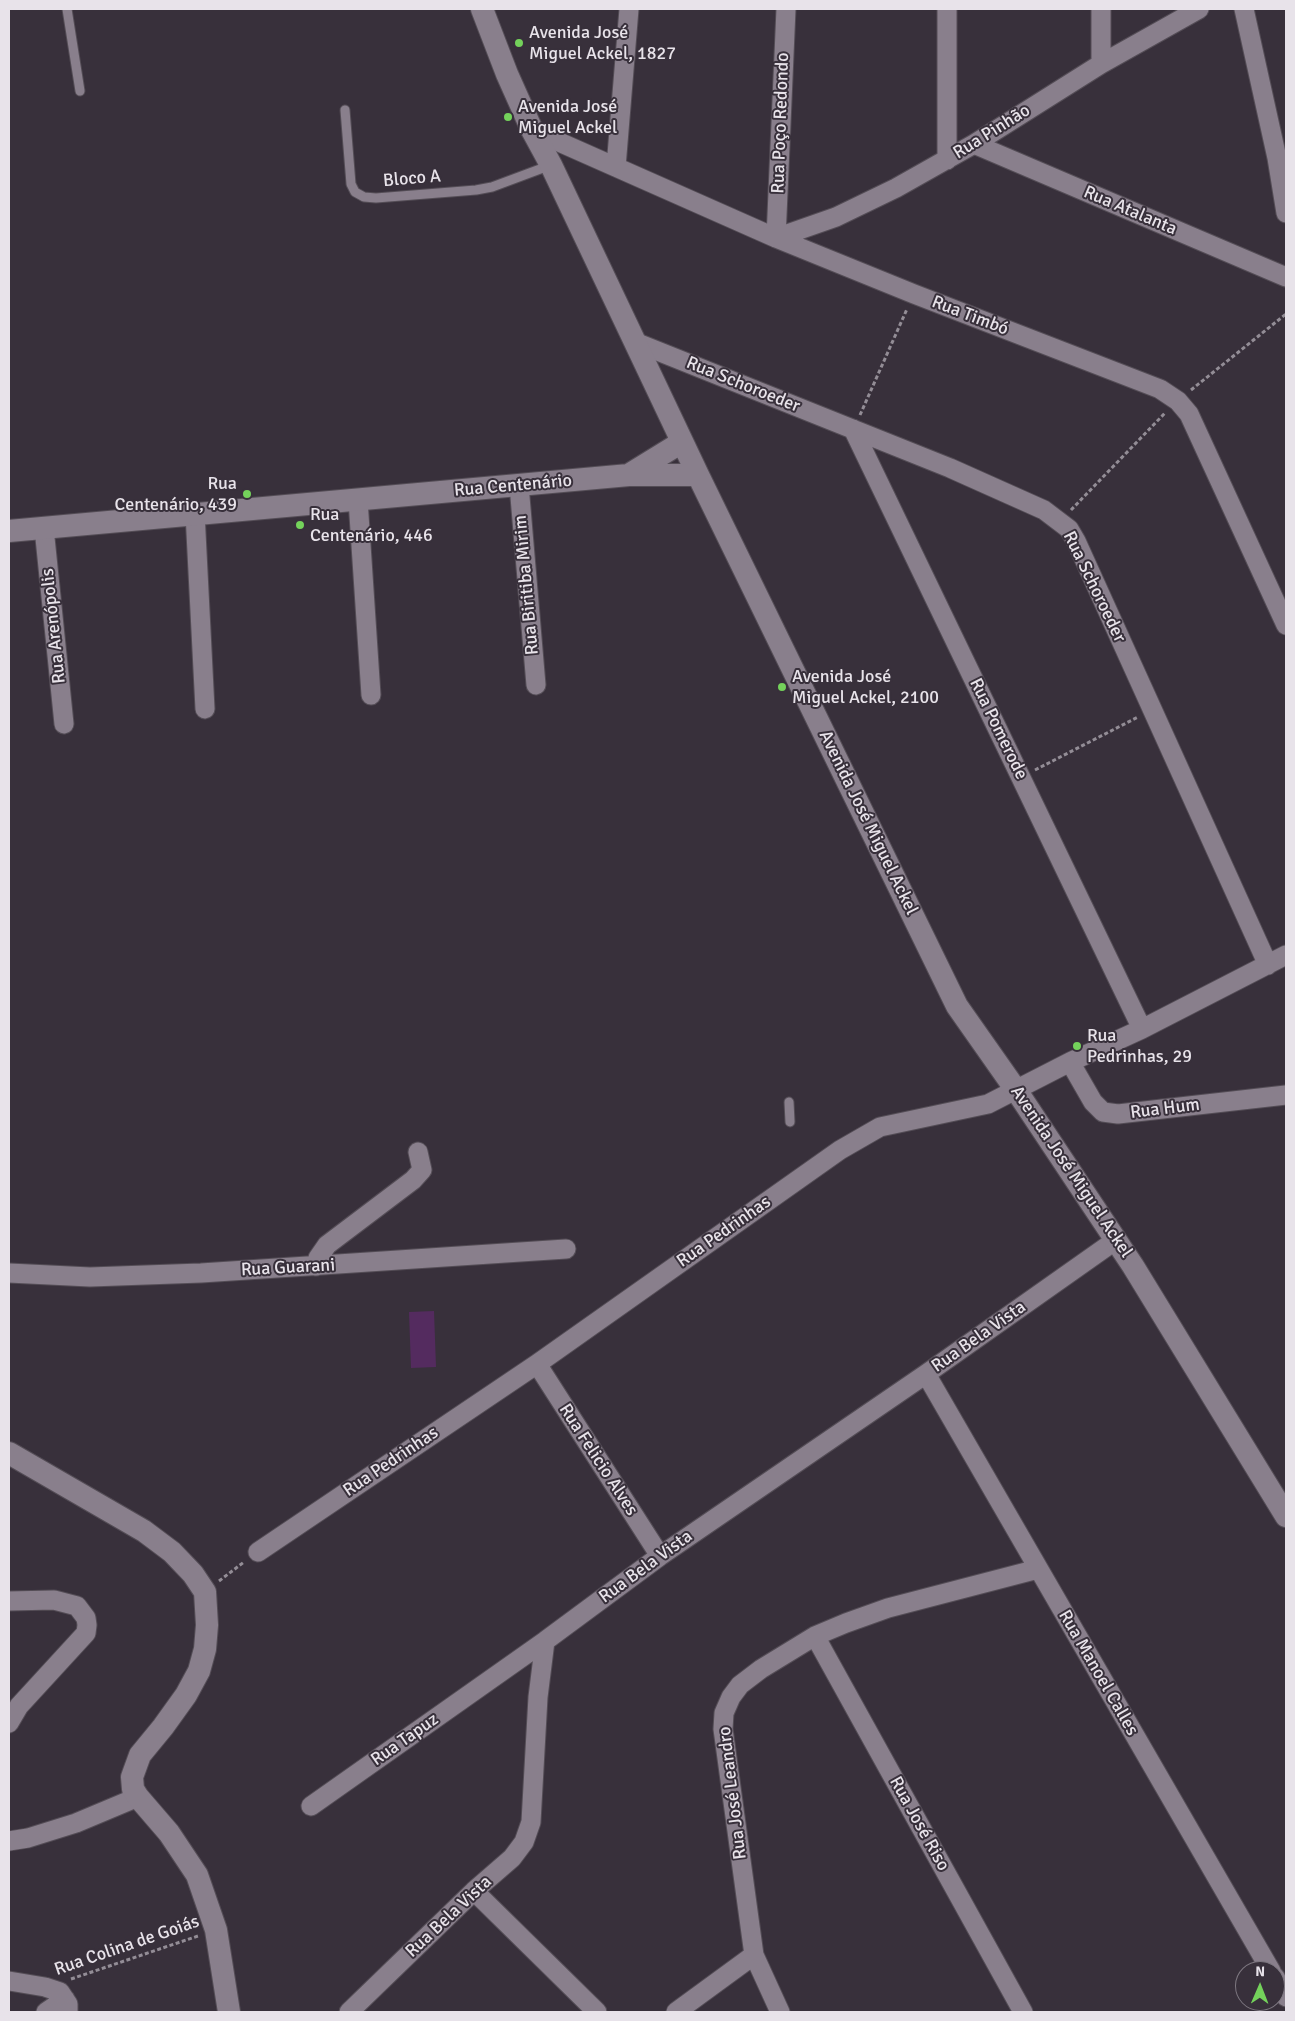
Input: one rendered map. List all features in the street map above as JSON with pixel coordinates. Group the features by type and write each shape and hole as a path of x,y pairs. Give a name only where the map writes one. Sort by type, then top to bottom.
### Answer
{"street":[{"name":"Avenida José Miguel Ackel","path":"482,9 507,74 532,130 551,165 682,442 957,1006 1016,1090 1116,1240 1286,1516"},
{"path":"616,167 629,9"},
{"name":"Rua Poço Redondo","path":"776,238 786,9"},
{"path":"947,9 947,160"},
{"path":"1101,9 1101,64"},
{"name":"Rua Pinhão","path":"776,238 836,217 896,188 974,144 1101,64 1199,9"},
{"path":"1244,9 1277,158 1286,213"},
{"name":"Rua Timbó","path":"532,130 776,238 914,294 1160,389 1178,401 1189,414 1286,626"},
{"name":"Rua Atalanta","path":"974,144 1286,277"},
{"name":"Rua Schoroeder","path":"635,342 950,468 1044,510 1069,529 1268,965"},
{"name":"Rua Pomerode","path":"854,429 1142,1029"},
{"name":"Rua Centenário","path":"629,474 682,442"},
{"name":"Rua Centenário","path":"9,531 629,474 698,475"},
{"name":"Rua Biritiba Mirim","path":"519,485 536,685"},
{"path":"358,500 372,695"},
{"path":"195,513 205,709"},
{"name":"Rua Arenópolis","path":"44,528 64,724"},
{"name":"Rua Pedrinhas","path":"258,1552 537,1364 840,1150 880,1127 988,1104 1070,1062 1142,1029 1286,955"},
{"name":"Rua Hum","path":"1070,1062 1093,1102 1103,1112 1118,1114 1286,1095"},
{"path":"316,1266 318,1258 327,1245 413,1180 422,1170 418,1152"},
{"name":"Rua Bela Vista","path":"349,2012 474,1891 512,1858 524,1842 531,1822 538,1697 545,1640 660,1556 926,1374 1116,1240"},
{"name":"Rua Guarani","path":"9,1273 90,1277 316,1266 566,1250"},
{"name":"Rua Felicio Alves","path":"537,1364 660,1556"},
{"name":"Rua Manoel Calles","path":"926,1374 1265,1961"},
{"path":"9,1452 144,1531 172,1552 193,1574 205,1592 207,1625 205,1649 198,1671 180,1703 140,1755 132,1777 133,1789 138,1797 169,1832 197,1876 216,1930 229,2012"},
{"name":"Rua José Leandro","path":"780,2012 754,1955 723,1729 724,1712 731,1697 740,1685 761,1669 815,1636 846,1623 888,1608 1038,1569"},
{"path":"9,1601 54,1600 77,1606 86,1618 86,1633 19,1706 9,1722"},
{"name":"Rua José Riso","path":"815,1636 1023,2012"},
{"name":"Rua Tapuz","path":"311,1806 545,1640"},
{"path":"499,1673 511,1670 523,1672 530,1680 538,1697"},
{"path":"9,1841 28,1838 76,1823 138,1797"},
{"path":"474,1891 597,2012"},
{"path":"676,2012 754,1955"},
{"path":"9,1981 60,1992 66,2006 46,2012"}],"lane":[{"path":"67,9 80,91"},
{"name":"Bloco A","path":"346,110 351,184 355,192 364,196 376,198 484,189 551,165"},
{"path":"789,1102 790,1122"}],"path":[{"path":"854,429 914,294"},
{"path":"1021,777 1152,710"},
{"path":"205,1592 258,1552"},
{"name":"Rua Colina de Goiás","path":"47,1988 216,1930"}],"shaded area":[{"path":"434,1311 436,1367 411,1368 409,1312"}],"place":[{"name":"Avenida José Miguel Ackel, 1827","path":"519,43"},
{"name":"Avenida José Miguel Ackel","path":"508,117"},
{"name":"Rua Centenário, 439","path":"247,494"},
{"name":"Rua Centenário, 446","path":"300,525"},
{"name":"Avenida José Miguel Ackel, 2100","path":"782,687"},
{"name":"Rua Pedrinhas, 29","path":"1077,1046"}]}
